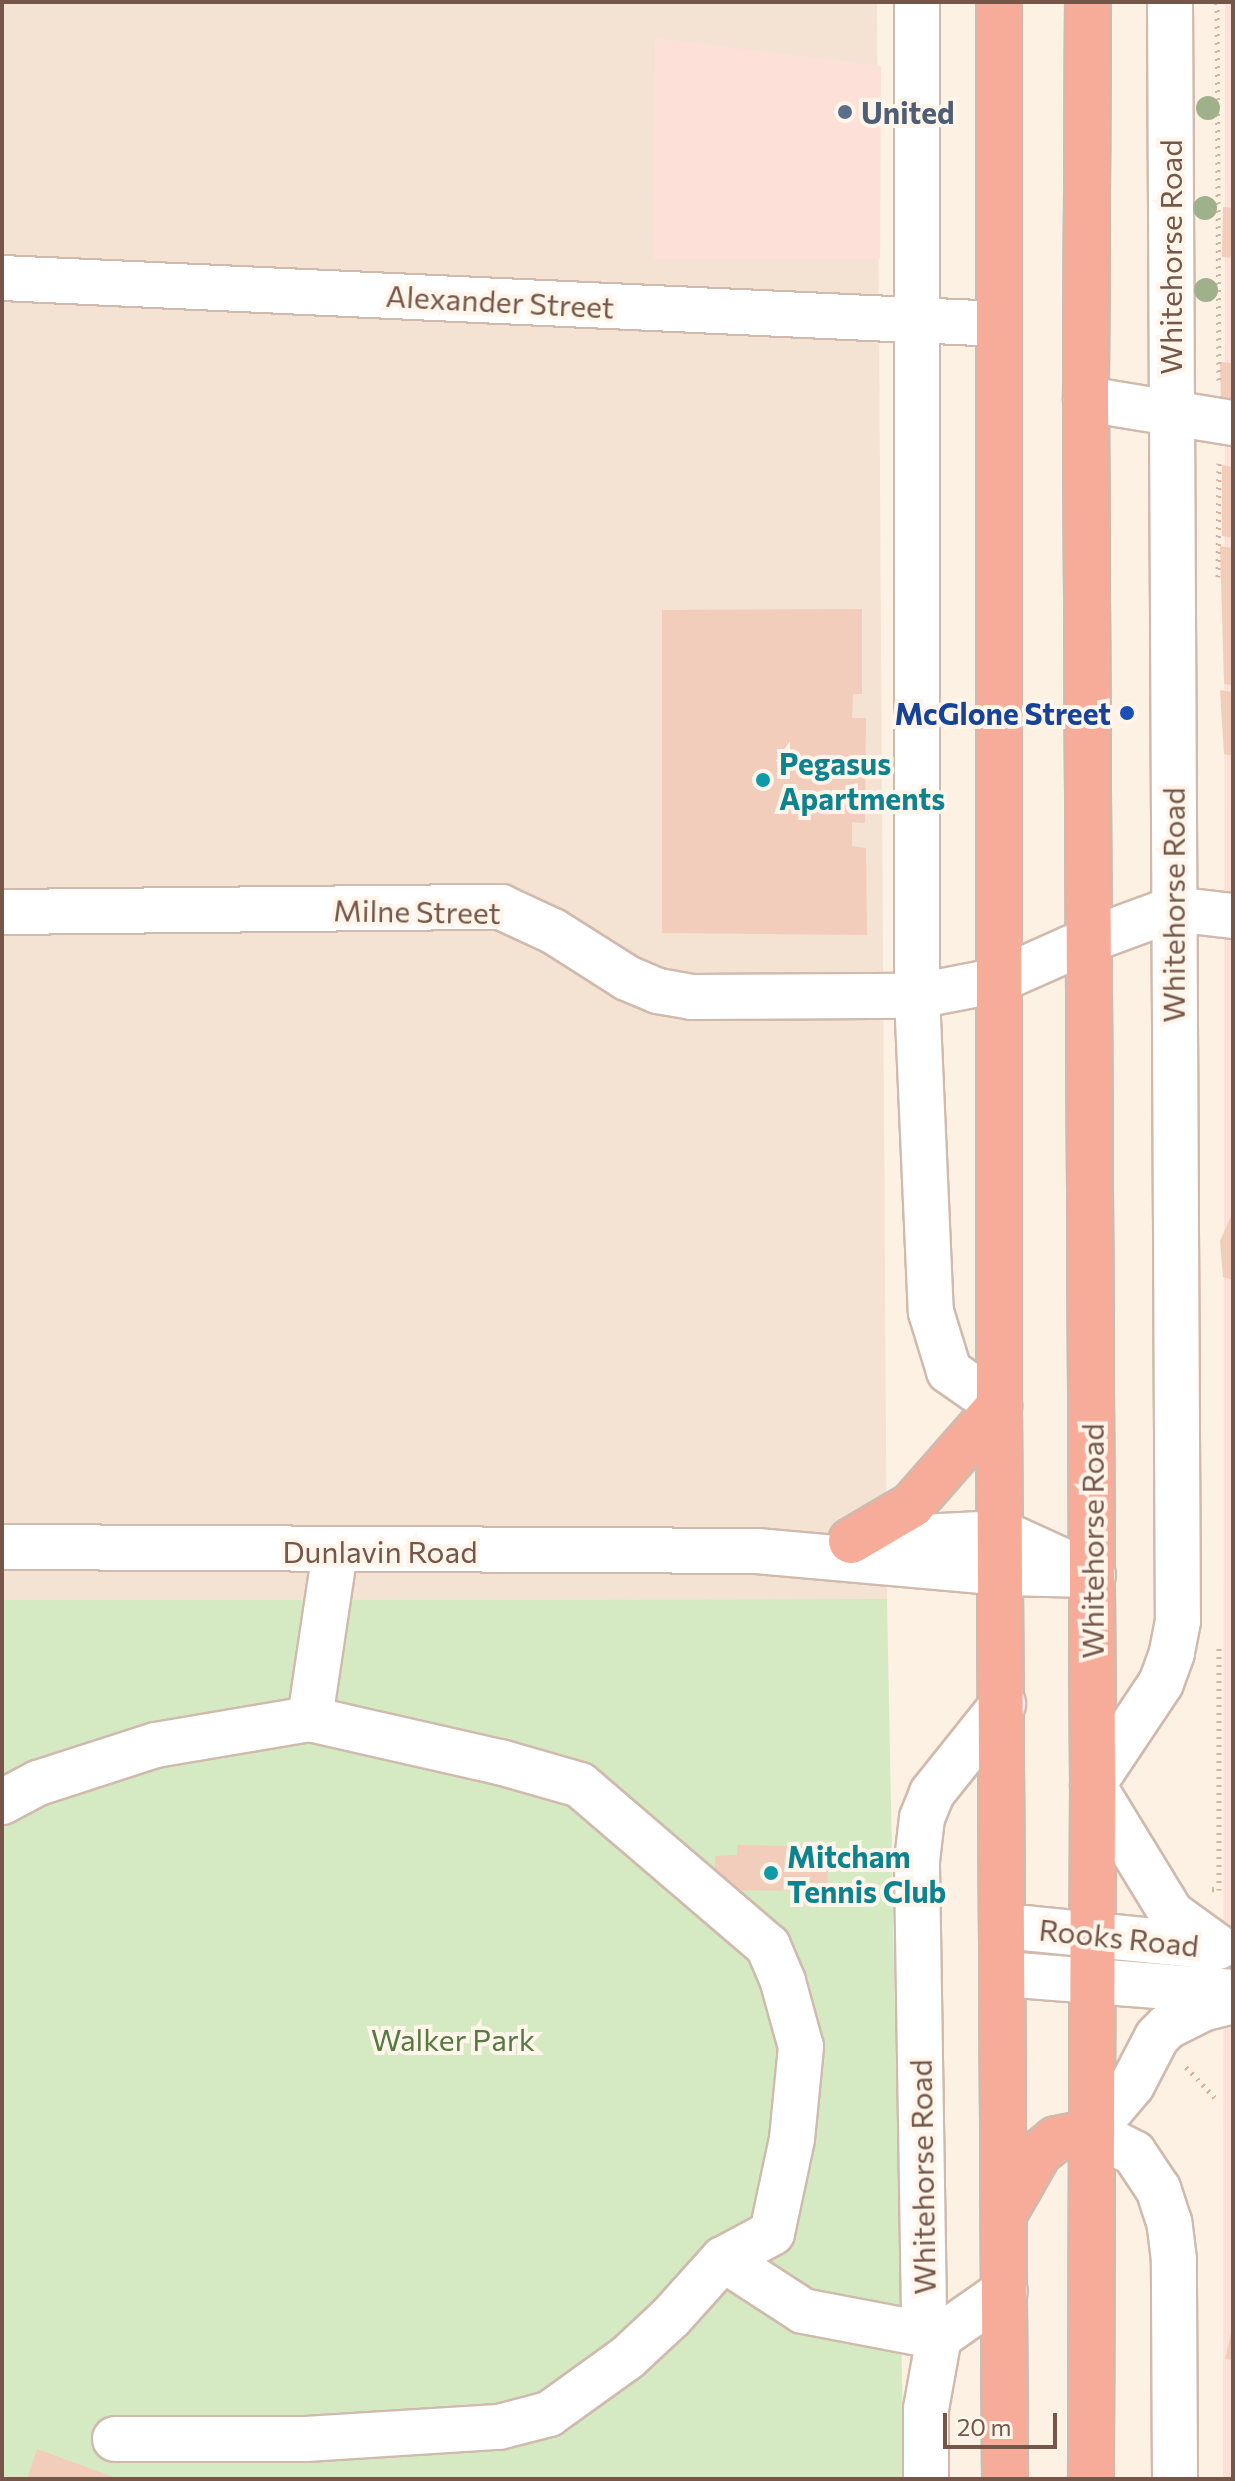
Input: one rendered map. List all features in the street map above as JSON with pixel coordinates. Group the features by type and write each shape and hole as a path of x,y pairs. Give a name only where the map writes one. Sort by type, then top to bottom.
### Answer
{"highway":[{"path":"999,2 999,1406 1005,2479"},
{"name":"Whitehorse Road","path":"1088,2 1086,399 1093,1575 1091,2479"},
{"path":"851,1541 912,1505 999,1406"},
{"path":"1005,2213 1039,2153 1056,2139 1092,2132"}],"street":[{"path":"917,2 917,996 931,1312 949,1371 999,1406"},
{"name":"Whitehorse Road","path":"1093,1785 1161,1683 1172,1653 1178,1621 1170,2"},
{"name":"Alexander Street","path":"2,278 999,324"},
{"path":"1086,399 1233,423"},
{"name":"Milne Street","path":"2,912 501,907 553,931 600,964 658,991 691,997 917,996 999,980 1089,940 1173,909"},
{"path":"1173,909 1233,916"},
{"name":"Dunlavin Road","path":"757,1551 851,1541 1002,1553 1093,1575"},
{"name":"Dunlavin Road","path":"2,1547 1002,1553"},
{"path":"310,1719 335,1551"},
{"name":"Whitehorse Road","path":"926,2479 926,2409 939,2337 924,2313 917,1861 922,1818 932,1793 1003,1704"},
{"path":"2,1802 38,1783 156,1745 310,1719 500,1762 580,1785 768,1946 783,1982 801,2047 792,2139 772,2233 723,2259 671,2317 627,2358 549,2414 499,2427 306,2439 115,2439"},
{"path":"1093,1785 1138,1855 1159,1897 1186,1928 1225,1948"},
{"name":"Rooks Road","path":"1004,1926 1225,1948"},
{"name":"Rooks Road","path":"1004,1974 1233,1992"},
{"path":"1175,2479 1174,2260 1169,2222 1158,2189 1134,2153 1092,2132 1132,2085 1157,2037 1167,2027 1202,2009 1233,2001"},
{"path":"723,2259 803,2311 939,2337"},
{"name":"Whitehorse Road","path":"939,2337 1005,2291"}],"shaded area":[{"path":"2,2 877,2 887,1599 2,1600"},
{"path":"1225,2 1233,2 1233,2479 1223,2479"},
{"path":"655,38 881,66 880,259 654,259"}],"green space":[{"name":"Walker Park","path":"887,1599 904,2479 2,2479 2,1600"}],"building":[{"path":"1223,207 1233,208 1233,258 1222,257"},
{"path":"1220,362 1233,363 1233,407 1221,405"},
{"path":"1222,465 1233,467 1233,538 1222,536"},
{"path":"1220,546 1233,548 1233,685 1224,684"},
{"name":"Pegasus Apartments","path":"862,609 862,694 853,694 852,718 866,718 865,823 852,822 852,846 866,848 867,935 662,933 662,610"},
{"path":"1220,690 1233,692 1233,756 1224,754"},
{"path":"1233,1212 1233,1280 1223,1277 1220,1241"},
{"name":"Mitcham Tennis Club","path":"737,1845 827,1847 828,1891 715,1890 715,1856 737,1855"},
{"path":"1233,2329 1233,2360 1225,2359"},
{"path":"37,2449 119,2479 27,2479"}],"place":[{"name":"United","path":"845,112"},
{"name":"McGlone Street","path":"1127,713"},
{"name":"Pegasus Apartments","path":"763,780"},
{"name":"Mitcham Tennis Club","path":"771,1873"}]}
